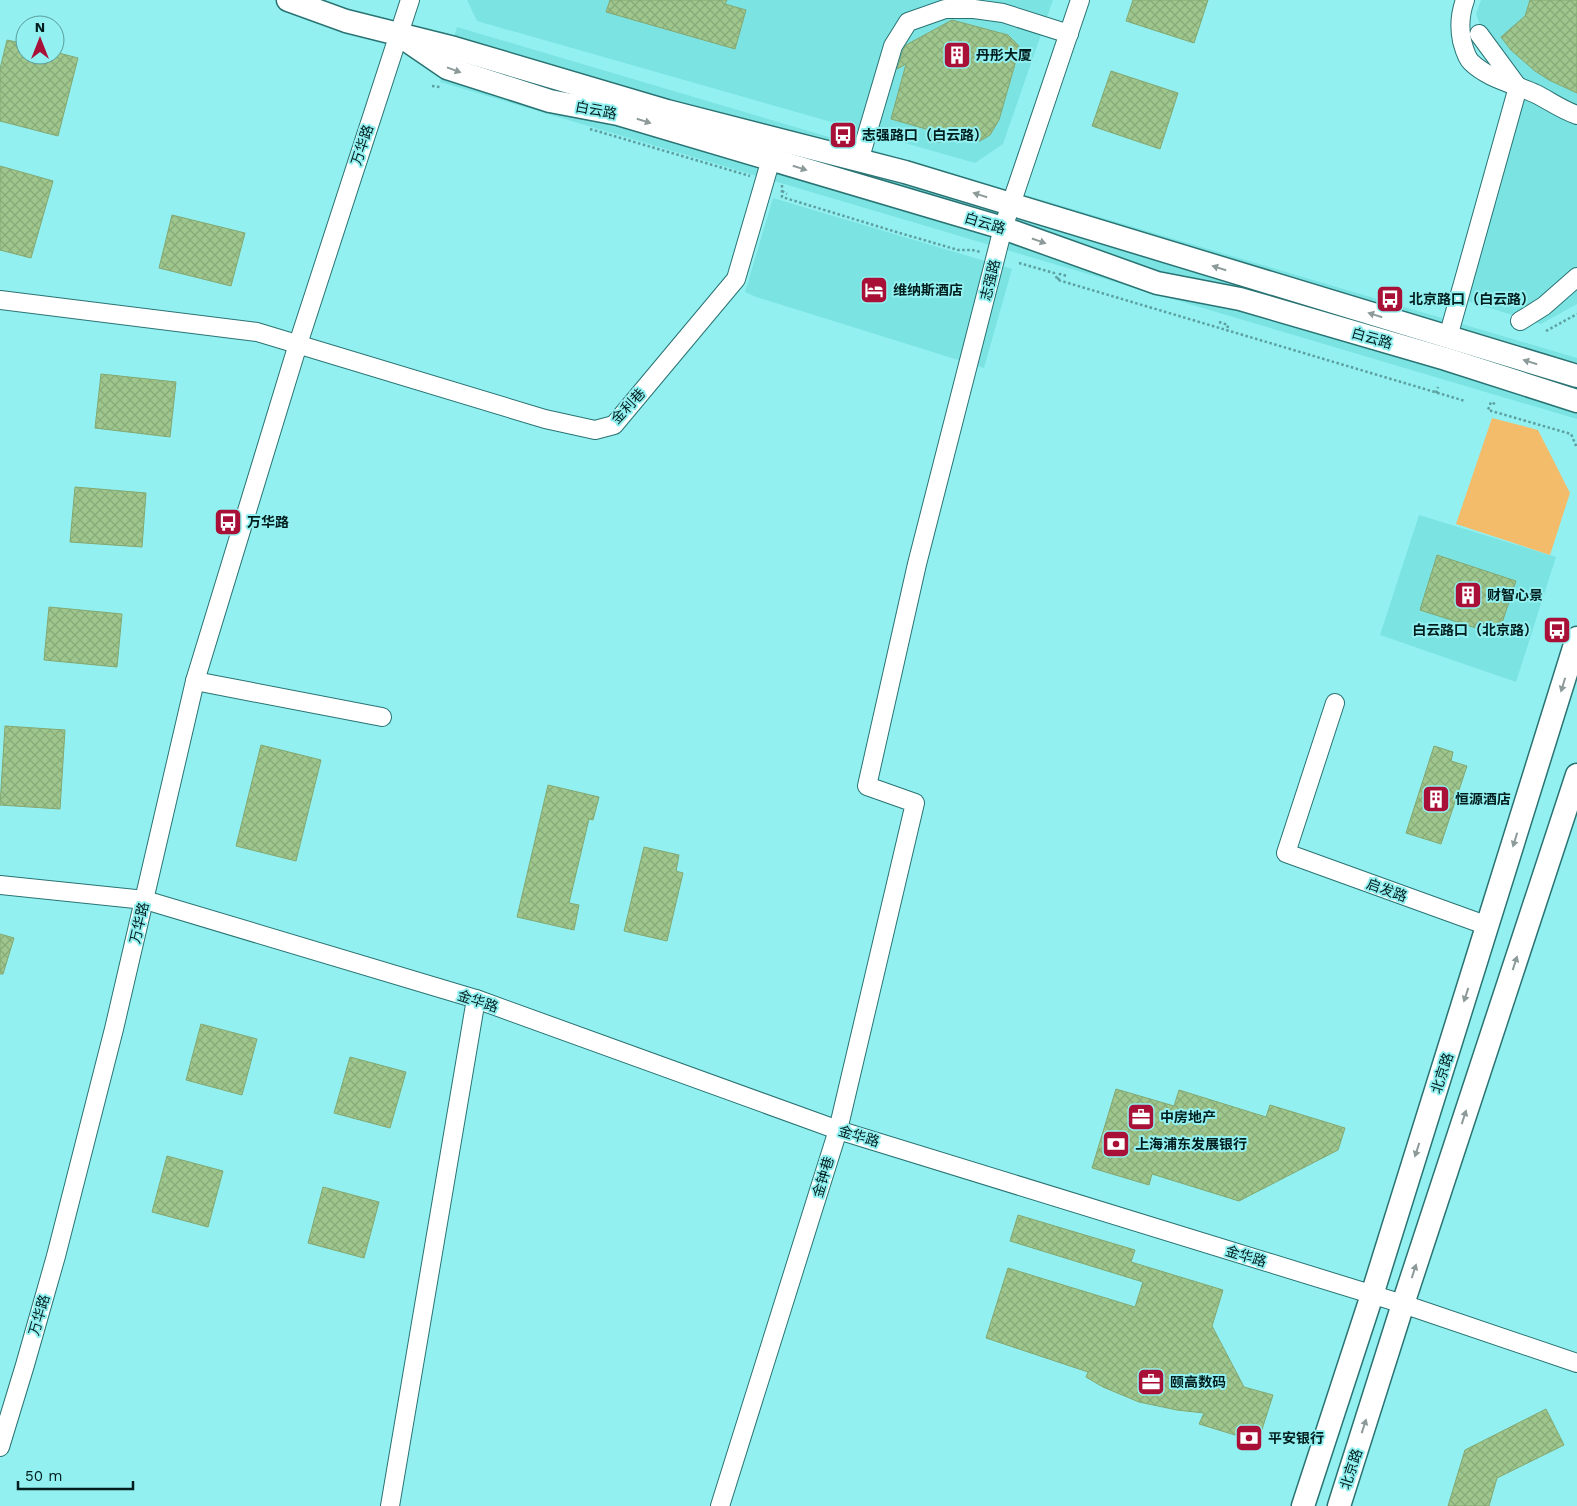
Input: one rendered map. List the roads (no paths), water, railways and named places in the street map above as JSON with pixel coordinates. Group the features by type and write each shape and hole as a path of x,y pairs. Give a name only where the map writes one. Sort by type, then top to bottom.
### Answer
{"main road":[{"name":"白云路","path":"288,0 346,21 454,48 667,111 905,172 1577,376"},
{"name":"白云路","path":"398,34 448,68 550,101 618,114 1003,228 1157,283 1240,299 1446,359 1577,401"},
{"name":"北京路","path":"1303,1506 1372,1295 1577,638"},
{"name":"北京路","path":"1339,1506 1403,1304 1577,775"}],"street":[{"name":"万华路","path":"0,1447 26,1365 56,1256 114,1030 195,681 298,344 410,0"},
{"name":"志强路","path":"867,786 917,564 1003,228 1080,0"},
{"path":"1465,0 1461,11 1460,30 1463,47 1470,61 1487,74 1536,94 1577,115"},
{"path":"859,161 893,46 908,22 945,9 974,9 1003,13 1069,34"},
{"path":"1479,34 1518,87"},
{"path":"1448,337 1518,87"},
{"name":"金利巷","path":"0,300 257,332 546,419 595,430 614,426 736,279 771,159"},
{"path":"1520,322 1574,286"},
{"path":"195,681 382,717"},
{"name":"启发路","path":"1335,703 1286,853 1488,926"},
{"name":"金钟巷","path":"720,1506 838,1130 915,803 867,786"},
{"name":"金华路","path":"0,885 145,900 476,999 838,1130 1403,1304 1577,1362"},
{"path":"390,1506 476,999"}],"place":[{"name":"丹彤大厦","path":"957,55"},
{"name":"志强路口（白云路）","path":"843,135"},
{"name":"维纳斯酒店","path":"874,290"},
{"name":"北京路口（白云路）","path":"1390,299"},
{"name":"万华路","path":"228,522"},
{"name":"财智心景","path":"1468,595"},
{"name":"白云路口（北京路）","path":"1557,630"},
{"name":"恒源酒店","path":"1436,799"},
{"name":"中房地产","path":"1141,1117"},
{"name":"上海浦东发展银行","path":"1116,1144"},
{"name":"颐高数码","path":"1151,1382"},
{"name":"平安银行","path":"1249,1438"}]}
